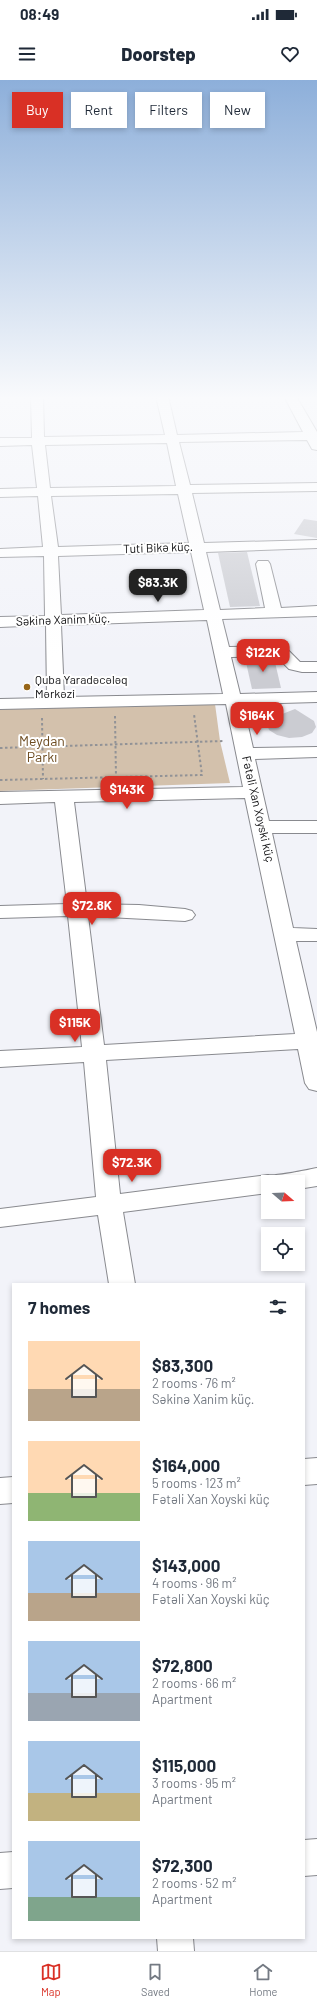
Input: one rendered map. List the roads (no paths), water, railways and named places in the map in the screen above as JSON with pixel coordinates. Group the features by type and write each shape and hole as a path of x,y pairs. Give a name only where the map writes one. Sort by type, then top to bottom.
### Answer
{"street":[{"path":"42,483 51,552 53,621 49,703"},
{"name":"Fətəli Xan Xoyski küç","path":"184,483 286,934 317,1083"},
{"path":"0,493 317,488"},
{"name":"Tuti Bikə küç.","path":"0,553 317,544"},
{"path":"263,564 274,613"},
{"name":"Səkinə Xanim küç.","path":"0,622 317,611"},
{"path":"222,652 280,651 285,654 289,662 296,666 317,667"},
{"path":"0,704 317,697"},
{"path":"244,747 317,752"},
{"path":"0,798 42,788 64,796 253,792"},
{"path":"64,796 76,910 94,1052 109,1205 122,1283"},
{"path":"261,827 317,827"},
{"path":"0,912 76,910 144,911 185,915"},
{"path":"286,934 317,935"},
{"path":"0,1059 94,1052 308,1041"},
{"path":"305,1179 317,1177"},
{"path":"0,1218 261,1185"},
{"path":"305,1472 317,1471"},
{"path":"0,1491 12,1490"},
{"path":"305,1858 317,1857"},
{"path":"0,1870 12,1870"},
{"path":"175,1939 176,1951"}],"place":[{"name":"Quba Yaradəcələq Mərkəzi","path":"27,687"}],"park label":[{"name":"Meydan Parkı","path":"42,750"}]}
